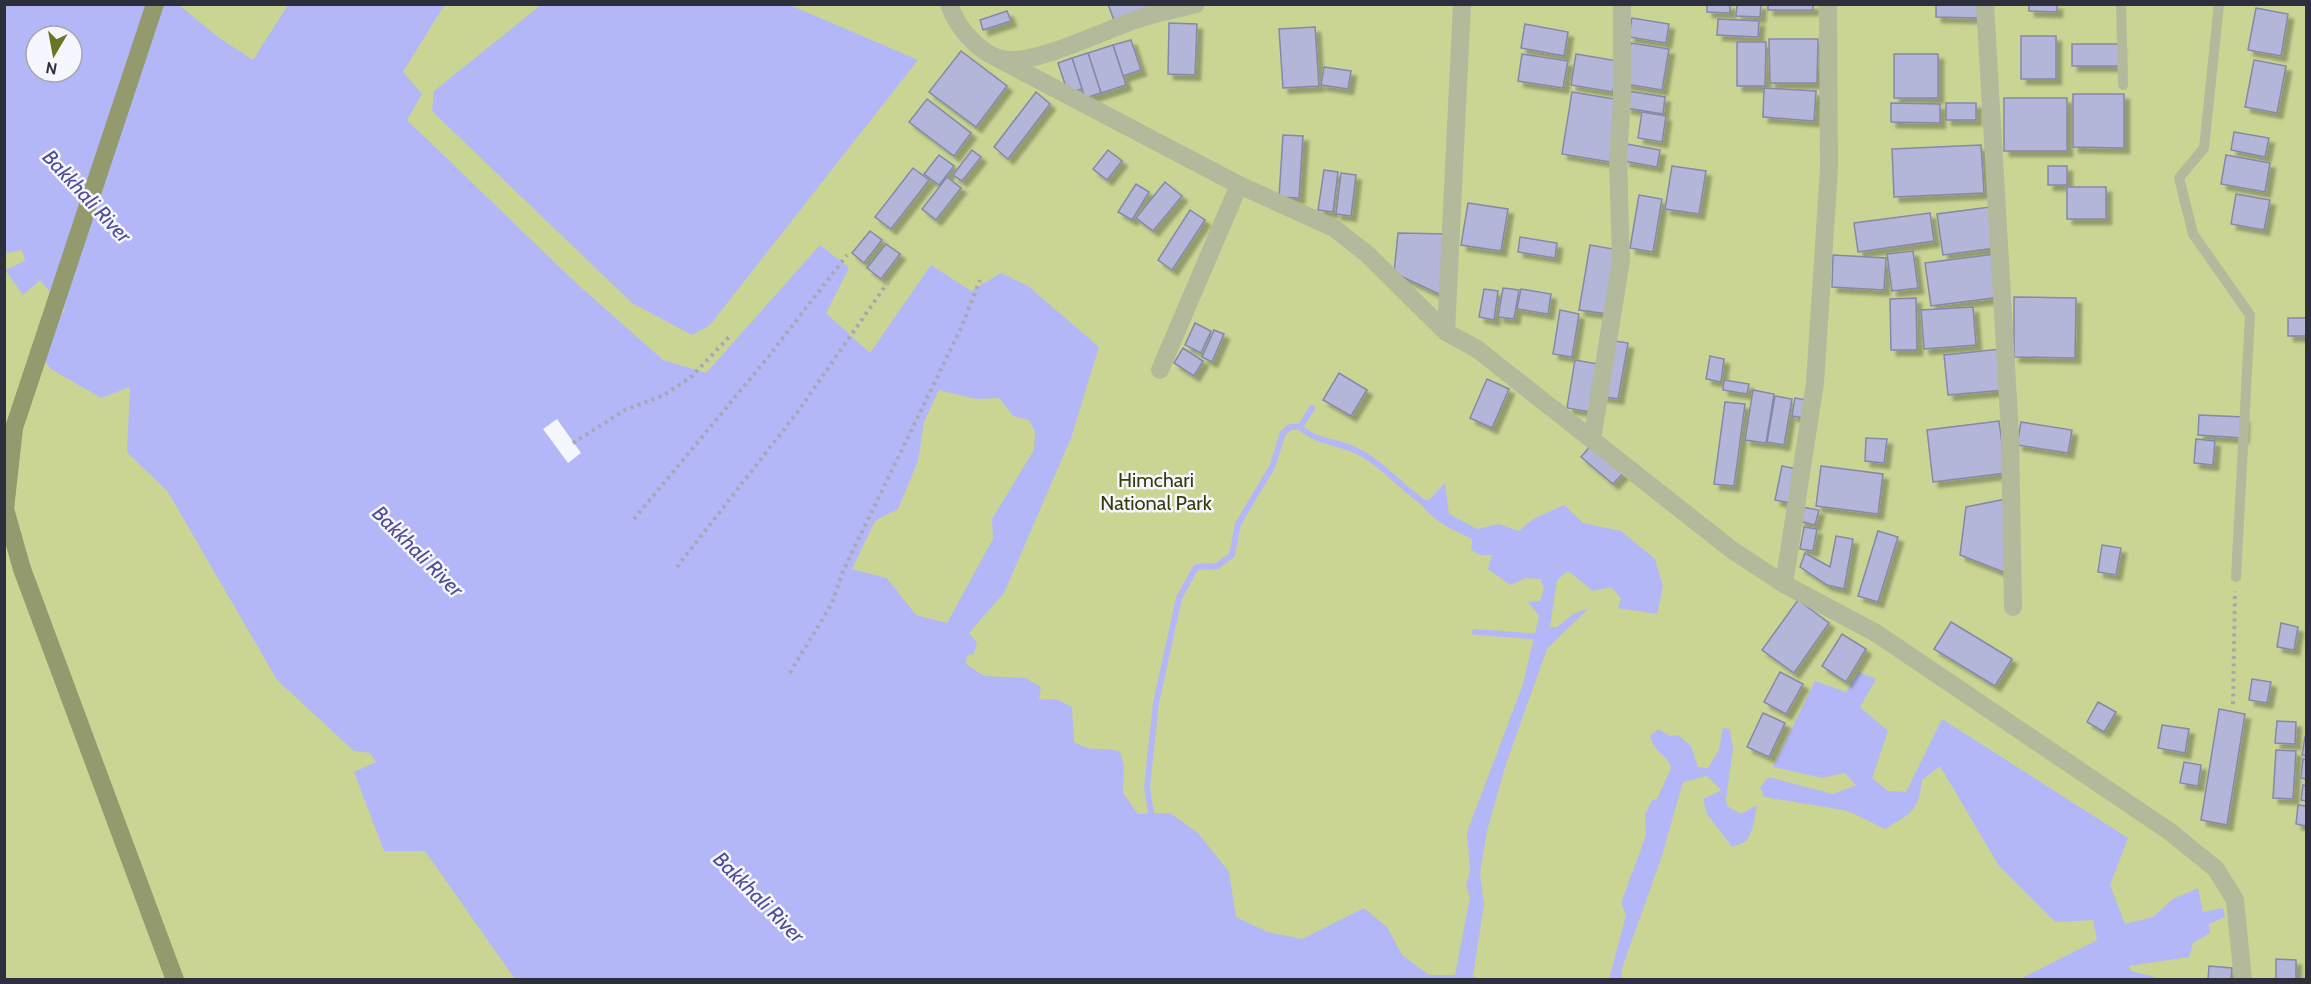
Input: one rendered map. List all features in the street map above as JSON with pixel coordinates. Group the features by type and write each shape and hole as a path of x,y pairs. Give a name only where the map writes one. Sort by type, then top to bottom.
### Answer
{"main road":[{"path":"155,4 14,428 5,509 22,568 175,980"}],"street":[{"path":"949,4 971,39 997,58 1239,184 1334,228 1367,254 1446,332 1477,349 1732,550 1784,584 1895,645 2169,831 2216,869 2235,900 2243,980"},
{"path":"997,58 1011,60 1031,57 1140,19 1196,4"},
{"path":"1446,332 1462,4"},
{"path":"1592,440 1621,260 1618,158 1622,98 1622,4"},
{"path":"1784,584 1815,383 1830,168 1828,4"},
{"path":"1985,4 2010,434 2013,607"},
{"path":"1160,370 1239,184"}],"lane":[{"path":"2121,4 2123,85"},
{"path":"2219,4 2204,148 2179,178 2193,234 2250,315 2236,577"}],"path":[{"path":"634,519 765,361 847,255"},
{"path":"790,673 832,603 843,571 961,328 980,280"},
{"path":"677,567 799,410 888,282"},
{"path":"573,442 626,410 664,395 691,377 731,335"},
{"path":"2233,704 2236,577"}],"green space":[{"name":"Himchari National Park","path":"5,5 2306,5 2306,979 5,980"}],"water":[{"name":"Bakkhali River","path":"445,4 403,72 422,94 407,120 575,282 663,360 706,373 820,245 849,268 826,313 870,353 931,265 971,291 1001,273 1028,286 1099,347 1071,438 1004,593 969,633 977,643 974,654 967,655 966,664 984,676 1025,678 1041,687 1039,700 1056,699 1072,707 1074,742 1087,748 1120,752 1124,765 1123,793 1138,814 1170,813 1198,833 1229,872 1236,917 1268,932 1302,939 1364,908 1387,927 1402,955 1429,975 1455,975 1470,897 1466,886 1470,870 1467,832 1523,684 1539,616 1528,602 1540,601 1544,589 1541,579 1526,578 1510,585 1488,569 1492,555 1481,555 1471,550 1472,539 1435,518 1418,500 1429,500 1445,483 1449,514 1477,529 1499,524 1519,531 1533,519 1564,505 1583,523 1621,531 1655,559 1663,586 1657,614 1618,608 1621,598 1611,587 1593,591 1568,571 1557,580 1550,627 1557,627 1573,614 1589,608 1547,649 1506,764 1487,831 1480,874 1484,904 1473,976 1479,979 515,979 425,851 384,851 354,772 376,762 370,753 354,751 277,680 168,492 127,452 130,387 101,398 51,369 32,345 65,310 40,280 23,295 5,270 25,261 22,250 5,253 5,5 179,5 218,37 253,60 288,5","holes":["939,390 976,399 999,398 1013,416 1029,420 1035,432 1034,450 992,519 993,539 947,623 916,615 887,578 852,569 875,521 898,509 918,461 924,422"]},
{"path":"541,5 790,5 918,60 710,325 692,335 632,303 432,111 434,91"},
{"path":"1859,672 1876,679 1860,707 1888,731 1872,778 1888,791 1906,792 1942,719 2128,838 2110,885 2125,924 2153,917 2173,899 2198,888 2203,912 2223,908 2225,917 2209,924 2210,933 2193,943 2189,957 2129,966 2131,971 2155,977 2155,979 2020,979 2097,940 2093,920 2055,922 1999,866 1940,766 1922,780 1916,806 1908,815 1885,829 1848,811 1764,797 1760,787 1769,777 1833,794 1856,785 1845,773 1822,778 1773,767 1815,681 1846,692"},
{"path":"1723,727 1730,730 1733,749 1727,806 1741,814 1757,805 1753,827 1747,841 1732,847 1707,814 1703,799 1721,790 1707,776 1683,782 1661,859 1622,968 1622,979 1609,979 1626,915 1621,903 1646,835 1645,815 1652,800 1657,799 1671,768 1667,759 1652,743 1650,736 1658,729 1670,736 1678,735 1691,746 1698,767 1708,768 1719,750"}],"pier":[{"path":"557,419 581,453 568,463 543,429"}],"building":[{"path":"1108,4 1154,4 1156,9 1115,23"},
{"path":"1707,4 1730,4 1730,13 1707,12"},
{"path":"1737,4 1761,4 1760,17 1736,16"},
{"path":"1768,4 1813,4 1813,10 1768,10"},
{"path":"1936,4 1979,4 1979,18 1936,17"},
{"path":"2029,4 2057,4 2057,12 2029,11"},
{"path":"2256,8 2288,14 2281,56 2248,50"},
{"path":"1007,11 1011,21 983,30 980,20"},
{"path":"1632,18 1669,24 1666,43 1629,37"},
{"path":"1718,19 1759,21 1758,37 1717,35"},
{"path":"1169,23 1197,24 1195,75 1168,74"},
{"path":"1525,24 1568,32 1564,56 1521,48"},
{"path":"1315,27 1319,86 1283,88 1279,29"},
{"path":"2021,36 2056,36 2056,79 2021,79"},
{"path":"1769,39 1818,39 1817,83 1770,83"},
{"path":"1131,40 1141,70 1123,76 1113,45"},
{"path":"1737,42 1766,42 1765,86 1737,86"},
{"path":"1631,43 1669,49 1662,90 1625,84"},
{"path":"2072,44 2120,44 2119,66 2072,66"},
{"path":"1113,45 1126,85 1101,93 1088,53"},
{"path":"961,51 1007,86 976,127 929,92"},
{"path":"1088,53 1101,93 1085,98 1072,58"},
{"path":"1522,54 1568,61 1563,88 1518,81"},
{"path":"1576,54 1618,61 1613,92 1571,85"},
{"path":"1894,54 1938,54 1938,98 1894,98"},
{"path":"1072,58 1082,89 1068,93 1058,63"},
{"path":"2254,60 2286,66 2277,113 2245,107"},
{"path":"1324,67 1351,71 1348,89 1321,85"},
{"path":"1764,88 1816,91 1814,121 1763,117"},
{"path":"1628,91 1665,97 1663,114 1626,108"},
{"path":"1036,92 1050,104 1008,159 994,147"},
{"path":"1572,92 1620,100 1610,162 1562,154"},
{"path":"2073,94 2124,94 2124,148 2073,147"},
{"path":"2004,98 2067,98 2067,151 2004,151"},
{"path":"927,99 971,133 954,156 909,122"},
{"path":"1891,103 1940,104 1940,123 1891,122"},
{"path":"1946,103 1976,103 1976,120 1946,120"},
{"path":"1642,112 1666,116 1662,142 1638,138"},
{"path":"2234,132 2269,138 2265,157 2231,150"},
{"path":"1283,135 1303,136 1299,198 1279,197"},
{"path":"1627,144 1660,150 1657,167 1624,161"},
{"path":"1981,145 1984,193 1894,197 1892,149"},
{"path":"972,150 981,157 962,181 953,175"},
{"path":"1108,150 1122,161 1107,180 1093,169"},
{"path":"939,155 954,166 939,185 924,174"},
{"path":"2226,155 2270,163 2265,192 2221,184"},
{"path":"1672,166 1706,171 1699,214 1665,209"},
{"path":"2048,166 2067,166 2067,185 2048,185"},
{"path":"913,168 929,180 891,229 875,217"},
{"path":"1324,170 1338,172 1333,212 1318,210"},
{"path":"1341,173 1356,175 1351,216 1336,214"},
{"path":"947,177 961,188 936,220 922,209"},
{"path":"1165,182 1182,196 1153,231 1136,218"},
{"path":"1136,184 1149,192 1132,220 1118,212"},
{"path":"2067,187 2106,187 2106,219 2067,219"},
{"path":"2236,194 2270,200 2264,230 2231,224"},
{"path":"1639,195 1662,199 1653,252 1630,248"},
{"path":"1468,203 1508,209 1501,251 1461,245"},
{"path":"1990,207 1996,248 1943,255 1937,214"},
{"path":"1190,210 1205,220 1172,270 1158,260"},
{"path":"1930,213 1934,241 1858,252 1854,223"},
{"path":"870,231 882,240 864,263 852,253"},
{"path":"1398,233 1450,234 1441,295 1394,273"},
{"path":"1520,237 1557,243 1555,258 1518,252"},
{"path":"886,244 900,254 881,279 867,268"},
{"path":"1590,245 1619,250 1608,314 1579,310"},
{"path":"1913,251 1918,288 1892,291 1887,254"},
{"path":"1995,254 2001,297 1931,306 1925,263"},
{"path":"1833,255 1886,258 1884,290 1832,287"},
{"path":"1503,288 1519,290 1514,319 1498,317"},
{"path":"1484,289 1498,291 1494,320 1479,317"},
{"path":"1521,289 1551,294 1548,314 1517,309"},
{"path":"2014,297 2076,298 2075,358 2014,357"},
{"path":"1916,298 1917,350 1891,350 1890,299"},
{"path":"1973,307 1976,345 1924,349 1921,310"},
{"path":"1560,310 1579,314 1572,357 1553,354"},
{"path":"2288,318 2306,318 2306,336 2288,336"},
{"path":"1195,323 1211,331 1201,353 1185,345"},
{"path":"1214,330 1224,334 1212,362 1202,357"},
{"path":"1609,340 1628,343 1618,399 1600,396"},
{"path":"1183,348 1203,361 1194,376 1174,363"},
{"path":"2001,349 2005,390 1948,395 1944,355"},
{"path":"1710,356 1724,359 1721,382 1706,379"},
{"path":"1575,360 1598,364 1591,412 1567,408"},
{"path":"1339,373 1367,390 1351,416 1323,400"},
{"path":"1487,379 1509,389 1492,428 1470,418"},
{"path":"1724,380 1749,384 1747,394 1723,390"},
{"path":"1753,390 1774,394 1766,443 1745,440"},
{"path":"1775,396 1792,399 1784,445 1767,442"},
{"path":"1795,398 1807,400 1804,418 1792,416"},
{"path":"1725,402 1745,404 1734,486 1714,484"},
{"path":"2199,415 2244,417 2243,438 2198,435"},
{"path":"1999,421 2006,473 1933,482 1927,430"},
{"path":"2021,422 2072,430 2068,453 2017,445"},
{"path":"1866,438 1887,439 1884,463 1865,461"},
{"path":"2196,439 2215,441 2213,465 2194,463"},
{"path":"1592,444 1625,471 1613,484 1581,457"},
{"path":"1782,466 1797,469 1790,503 1775,500"},
{"path":"1821,466 1883,474 1878,514 1816,506"},
{"path":"2006,499 2006,573 1960,555 1966,507"},
{"path":"1802,507 1819,510 1815,525 1799,521"},
{"path":"1804,527 1817,529 1813,551 1800,549"},
{"path":"1878,531 1898,537 1878,602 1858,596"},
{"path":"1836,536 1853,539 1844,589 1827,585 1800,567 1805,553 1830,567"},
{"path":"2102,545 2121,548 2116,575 2098,572"},
{"path":"1798,600 1829,623 1794,673 1762,650"},
{"path":"1951,622 2012,659 1995,686 1934,649"},
{"path":"2281,623 2298,627 2294,650 2277,647"},
{"path":"1842,634 1866,649 1846,682 1822,666"},
{"path":"1780,672 1803,684 1786,714 1764,702"},
{"path":"2252,679 2271,682 2267,703 2249,700"},
{"path":"2098,702 2116,712 2104,732 2087,722"},
{"path":"2219,709 2245,714 2227,825 2201,820"},
{"path":"1763,713 1785,723 1769,757 1747,747"},
{"path":"2277,721 2296,722 2295,744 2275,743"},
{"path":"2162,725 2189,729 2185,753 2158,748"},
{"path":"2306,738 2306,756 2302,755"},
{"path":"2276,750 2296,751 2293,799 2273,798"},
{"path":"2303,759 2306,759 2306,779 2301,778"},
{"path":"2184,762 2201,765 2198,786 2180,783"},
{"path":"2303,785 2306,786 2306,801 2301,800"},
{"path":"2298,805 2306,806 2306,826 2296,824"},
{"path":"2276,959 2296,960 2296,980 2276,980"},
{"path":"2209,966 2232,968 2231,980 2208,980"}],"waterway":[{"path":"1300,427 1312,408"},
{"path":"1152,820 1147,787 1156,703 1179,598 1196,567 1217,566 1232,555 1238,524 1272,467 1283,433 1290,427 1300,427 1312,436 1355,450 1365,455 1426,504"},
{"path":"1475,632 1542,637"}]}
